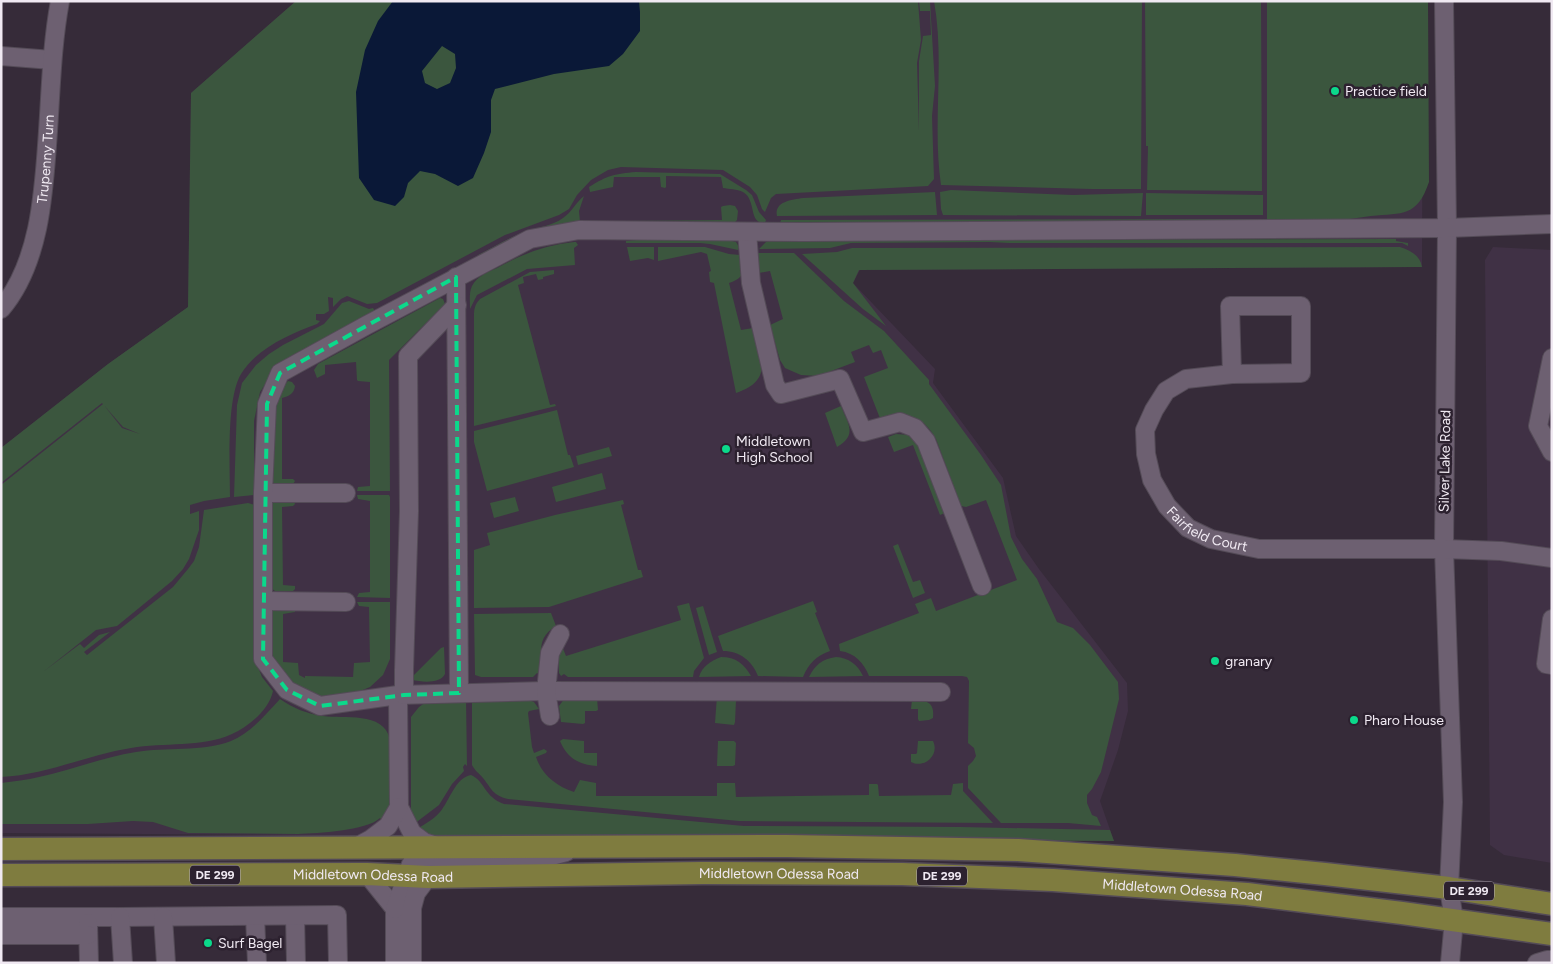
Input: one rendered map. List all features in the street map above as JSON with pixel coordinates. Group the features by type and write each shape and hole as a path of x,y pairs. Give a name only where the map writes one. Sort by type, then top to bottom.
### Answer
{"main road":[{"name":"Middletown Odessa Road","path":"1,849 787,846 1018,850 1235,865 1449,888"},
{"name":"Middletown Odessa Road","path":"1,875 902,874 1053,880 1247,894 1552,934"},
{"name":"DE 299","path":"1449,888 1552,904"}],"street":[{"name":"Trupenny Turn","path":"1,308 23,276 36,237 45,175 52,60 60,1"},
{"name":"Silver Lake Road","path":"1444,1 1447,228 1444,549 1453,802 1449,888 1454,920 1450,963"},
{"path":"1,56 52,60"},
{"path":"941,692 546,691 401,695 320,706 287,690 263,659 263,493 267,404 280,373 530,239 579,230 747,232 1447,228 1552,224"},
{"path":"747,232 751,283 775,385 782,394 840,378 863,432 900,422 915,428 926,441 982,586"},
{"path":"456,277 459,694"},
{"path":"443,848 424,842 412,833 399,807 401,695 404,670 409,511 408,356 457,306"},
{"name":"Fairfield Court","path":"1232,374 1230,306 1302,306 1301,373 1232,374 1186,379 1166,391 1154,410 1145,430 1146,454 1152,480 1167,506 1188,528 1211,539 1259,549 1444,549 1501,551 1552,558"},
{"path":"1552,358 1538,426 1552,452"},
{"path":"263,493 346,493"},
{"path":"263,600 346,602"},
{"path":"1552,619 1546,664 1552,665"},
{"path":"550,716 546,691 550,653 560,634"},
{"path":"352,849 371,839 388,826 399,807"},
{"path":"412,963 412,908 418,876 412,864 419,860 537,860 583,847"},
{"path":"367,874 395,909"},
{"path":"394,963 395,909 418,876"},
{"path":"1,936 88,926 120,917 336,915 338,963"},
{"path":"255,916 256,963"},
{"path":"295,916 296,963"},
{"path":"1,917 88,926"},
{"path":"120,917 123,963"},
{"path":"163,917 166,963"},
{"path":"88,926 89,963"},
{"path":"1537,963 1552,960"}],"highlighted area":[{"path":"456,277 459,693 404,695 320,706 287,690 263,659 267,404 280,373"}],"shaded area":[{"path":"296,1 1423,1 1422,267 860,270 853,283 935,369 933,383 1003,478 1016,536 1039,569 1127,683 1128,711 1118,750 1100,801 1114,841 1,833 1,448 108,364 188,307 191,93"},
{"path":"1493,247 1552,250 1552,863 1504,855 1490,845 1485,260"}],"green space":[{"path":"296,1 918,1 921,40 917,63 919,131 919,61 923,36 931,35 930,11 920,11 919,1 930,1 935,86 932,116 934,179 928,186 776,194 771,198 765,212 757,195 750,187 723,170 621,167 608,170 591,180 577,195 569,209 559,215 505,235 377,303 367,304 347,296 333,307 333,298 328,297 329,311 324,314 316,314 316,320 320,321 317,324 285,337 265,349 248,365 236,385 230,434 230,497 190,505 190,514 199,511 199,530 189,559 183,569 172,581 117,626 96,630 43,672 80,644 84,648 99,635 110,632 84,652 87,655 173,587 194,561 199,547 204,510 248,503 255,505 254,631 258,667 262,677 273,691 267,705 245,727 220,738 195,743 131,748 34,773 1,777 1,485 103,404 1,483 1,448 108,364 188,307 191,93","holes":["104,406 123,427 140,434 122,428"]},
{"path":"934,1 1142,1 1141,189 941,185 938,139 939,70"},
{"path":"1145,1 1261,1 1262,191 1147,190"},
{"path":"1267,1 1428,1 1429,182 1419,202 1414,207 1400,213 1328,222 780,223 781,220 1267,219"},
{"path":"636,172 720,174 752,195 759,212 766,220 765,223 756,220 750,200 743,192 723,188 721,177 666,176 665,188 661,187 660,177 614,177 613,187 590,192 589,187 601,180 617,174"},
{"path":"951,190 1073,195 1143,193 1141,216 943,215 940,192"},
{"path":"935,192 937,215 777,216 778,207 781,204 803,198"},
{"path":"1146,193 1263,195 1263,215 1146,215"},
{"path":"584,196 579,211 580,222 479,257 478,255 514,236 559,221"},
{"path":"735,206 738,211 737,220 734,223 625,223 624,221 722,220 721,207"},
{"path":"648,239 728,240 736,242 739,247 738,250 700,243 626,243 626,241"},
{"path":"1396,239 1396,241 1408,243 1408,246 1402,243 990,242 851,243 830,248 759,249 766,242 772,240"},
{"path":"576,242 578,245 574,248 575,265 527,269 477,295 470,309 471,288 483,275 534,251 554,245"},
{"path":"627,247 654,247 654,260 648,258 630,261"},
{"path":"658,247 705,247 740,255 741,276 729,283 741,330 753,328 762,367 756,382 748,388 736,393 714,283 710,282 709,272 711,271 707,254 701,252 658,261"},
{"path":"1400,247 1414,254 1419,259 1422,267 859,270 853,283 886,326 863,309 802,254 837,252 852,248"},
{"path":"756,253 794,253 844,301 884,331 929,380 929,384 1001,485 1011,537 1022,559 1037,579 1057,622 1073,628 1090,645 1118,682 1119,699 1101,772 1087,795 1087,803 1092,815 1097,817 1101,826 1068,823 1001,823 968,788 968,766 976,756 974,748 968,743 969,681 967,677 869,676 858,659 840,651 839,644 919,613 915,604 931,598 936,611 1017,580 986,500 966,507 961,506 936,439 925,424 919,420 906,417 881,421 864,377 888,368 881,350 873,353 869,345 851,352 855,362 818,376 801,375 785,368 780,360 770,325 783,319 770,271 759,273"},
{"path":"554,270 554,274 543,277 543,279 538,280 536,274 523,277 524,283 518,285 550,405 555,404 556,406 474,426 474,316 476,305 480,299 530,272"},
{"path":"440,298 443,299 445,304 389,360 390,491 357,491 358,487 370,486 370,382 357,380 356,362 325,365 325,374 317,378 314,370 318,364"},
{"path":"349,301 369,309 373,308 376,313 270,377 260,392 254,421 254,495 234,497 237,405 242,383 256,365 269,354 324,324 342,303"},
{"path":"288,381 292,382 295,386 291,394 282,398 282,479 293,479 295,481 293,484 276,484 270,478 270,427 275,402"},
{"path":"841,406 850,429 847,438 837,447 825,413"},
{"path":"557,410 568,455 570,455 574,467 487,491 474,442 474,431"},
{"path":"896,434 910,435 919,441 947,512 940,515 913,445 894,452 888,437"},
{"path":"609,447 612,456 578,465 576,456"},
{"path":"602,473 606,489 556,502 552,487"},
{"path":"357,495 389,495 390,497 390,598 357,597 359,593 370,592 370,501 358,499"},
{"path":"515,497 519,511 494,518 490,503"},
{"path":"623,500 624,504 621,505 638,570 641,570 643,577 549,607 474,608 474,550 490,545 487,533"},
{"path":"294,501 295,504 293,506 282,507 283,585 295,586 295,589 293,591 275,591 271,588 271,504"},
{"path":"898,544 913,582 920,580 925,593 913,598 893,546"},
{"path":"813,601 817,612 815,613 830,651 814,661 803,677 758,676 745,658 729,651 723,651 718,636"},
{"path":"357,602 390,602 390,659 383,675 370,687 348,696 328,700 294,687 274,661 271,646 271,612 273,609 295,610 295,612 283,614 283,662 298,663 299,675 305,678 305,676 353,677 354,663 370,662 369,607 359,606"},
{"path":"689,603 704,658 694,671 693,677 568,677 564,674 561,676 559,673 559,648 562,646 566,656 681,620 677,606"},
{"path":"703,606 717,652 709,655 696,608"},
{"path":"551,613 556,626 549,631 542,642 540,675 537,673 533,677 481,677 475,675 474,614"},
{"path":"444,647 445,674 443,677 430,682 412,680 412,677"},
{"path":"721,657 731,658 739,662 751,676 699,677 707,664"},
{"path":"836,657 852,662 863,676 809,677 820,663"},
{"path":"717,696 736,700 734,725 715,723"},
{"path":"565,698 597,698 598,710 585,711 585,723 583,724 561,722 559,706"},
{"path":"280,699 295,708 311,714 362,718 380,724 386,730 391,745 391,796 389,812 383,822 380,818 353,829 298,834 188,833 153,822 133,821 88,824 1,824 1,783 39,777 136,752 208,747 231,741 258,723"},
{"path":"466,699 467,766 465,764 463,767 464,771 452,784 439,805 414,824 411,812 411,717 426,702"},
{"path":"472,700 529,700 534,702 539,709 529,711 528,713 534,753 544,749 547,751 536,757 542,769 550,779 561,787 574,792 580,780 596,783 596,796 717,796 717,783 735,783 736,797 869,795 869,784 878,785 879,796 951,795 953,784 963,783 963,791 993,823 739,821 508,799 499,796 493,791 472,765"},
{"path":"912,700 925,701 931,705 933,718 919,721 918,709 911,709"},
{"path":"563,739 584,741 584,753 597,753 597,766 574,760 563,747 560,741"},
{"path":"718,741 734,741 736,743 735,765 717,766"},
{"path":"918,741 933,741 935,746 933,756 921,764 911,762 911,754 917,753"},
{"path":"471,775 479,781 492,797 504,804 744,826 1110,830 1114,841 432,837 417,829 438,815 461,780"}],"water":[{"path":"393,1 639,1 640,31 623,54 609,66 554,74 495,89 491,100 491,132 473,178 458,186 435,174 420,171 408,183 404,197 395,206 374,200 359,178 356,92 365,50 378,21","holes":["442,46 455,54 456,68 450,83 437,89 425,83 422,71"]}],"place":[{"name":"Practice field","path":"1335,91"},
{"name":"Middletown High School","path":"726,449"},
{"name":"granary","path":"1215,661"},
{"name":"Pharo House","path":"1354,720"},
{"name":"Surf Bagel","path":"208,943"}]}
